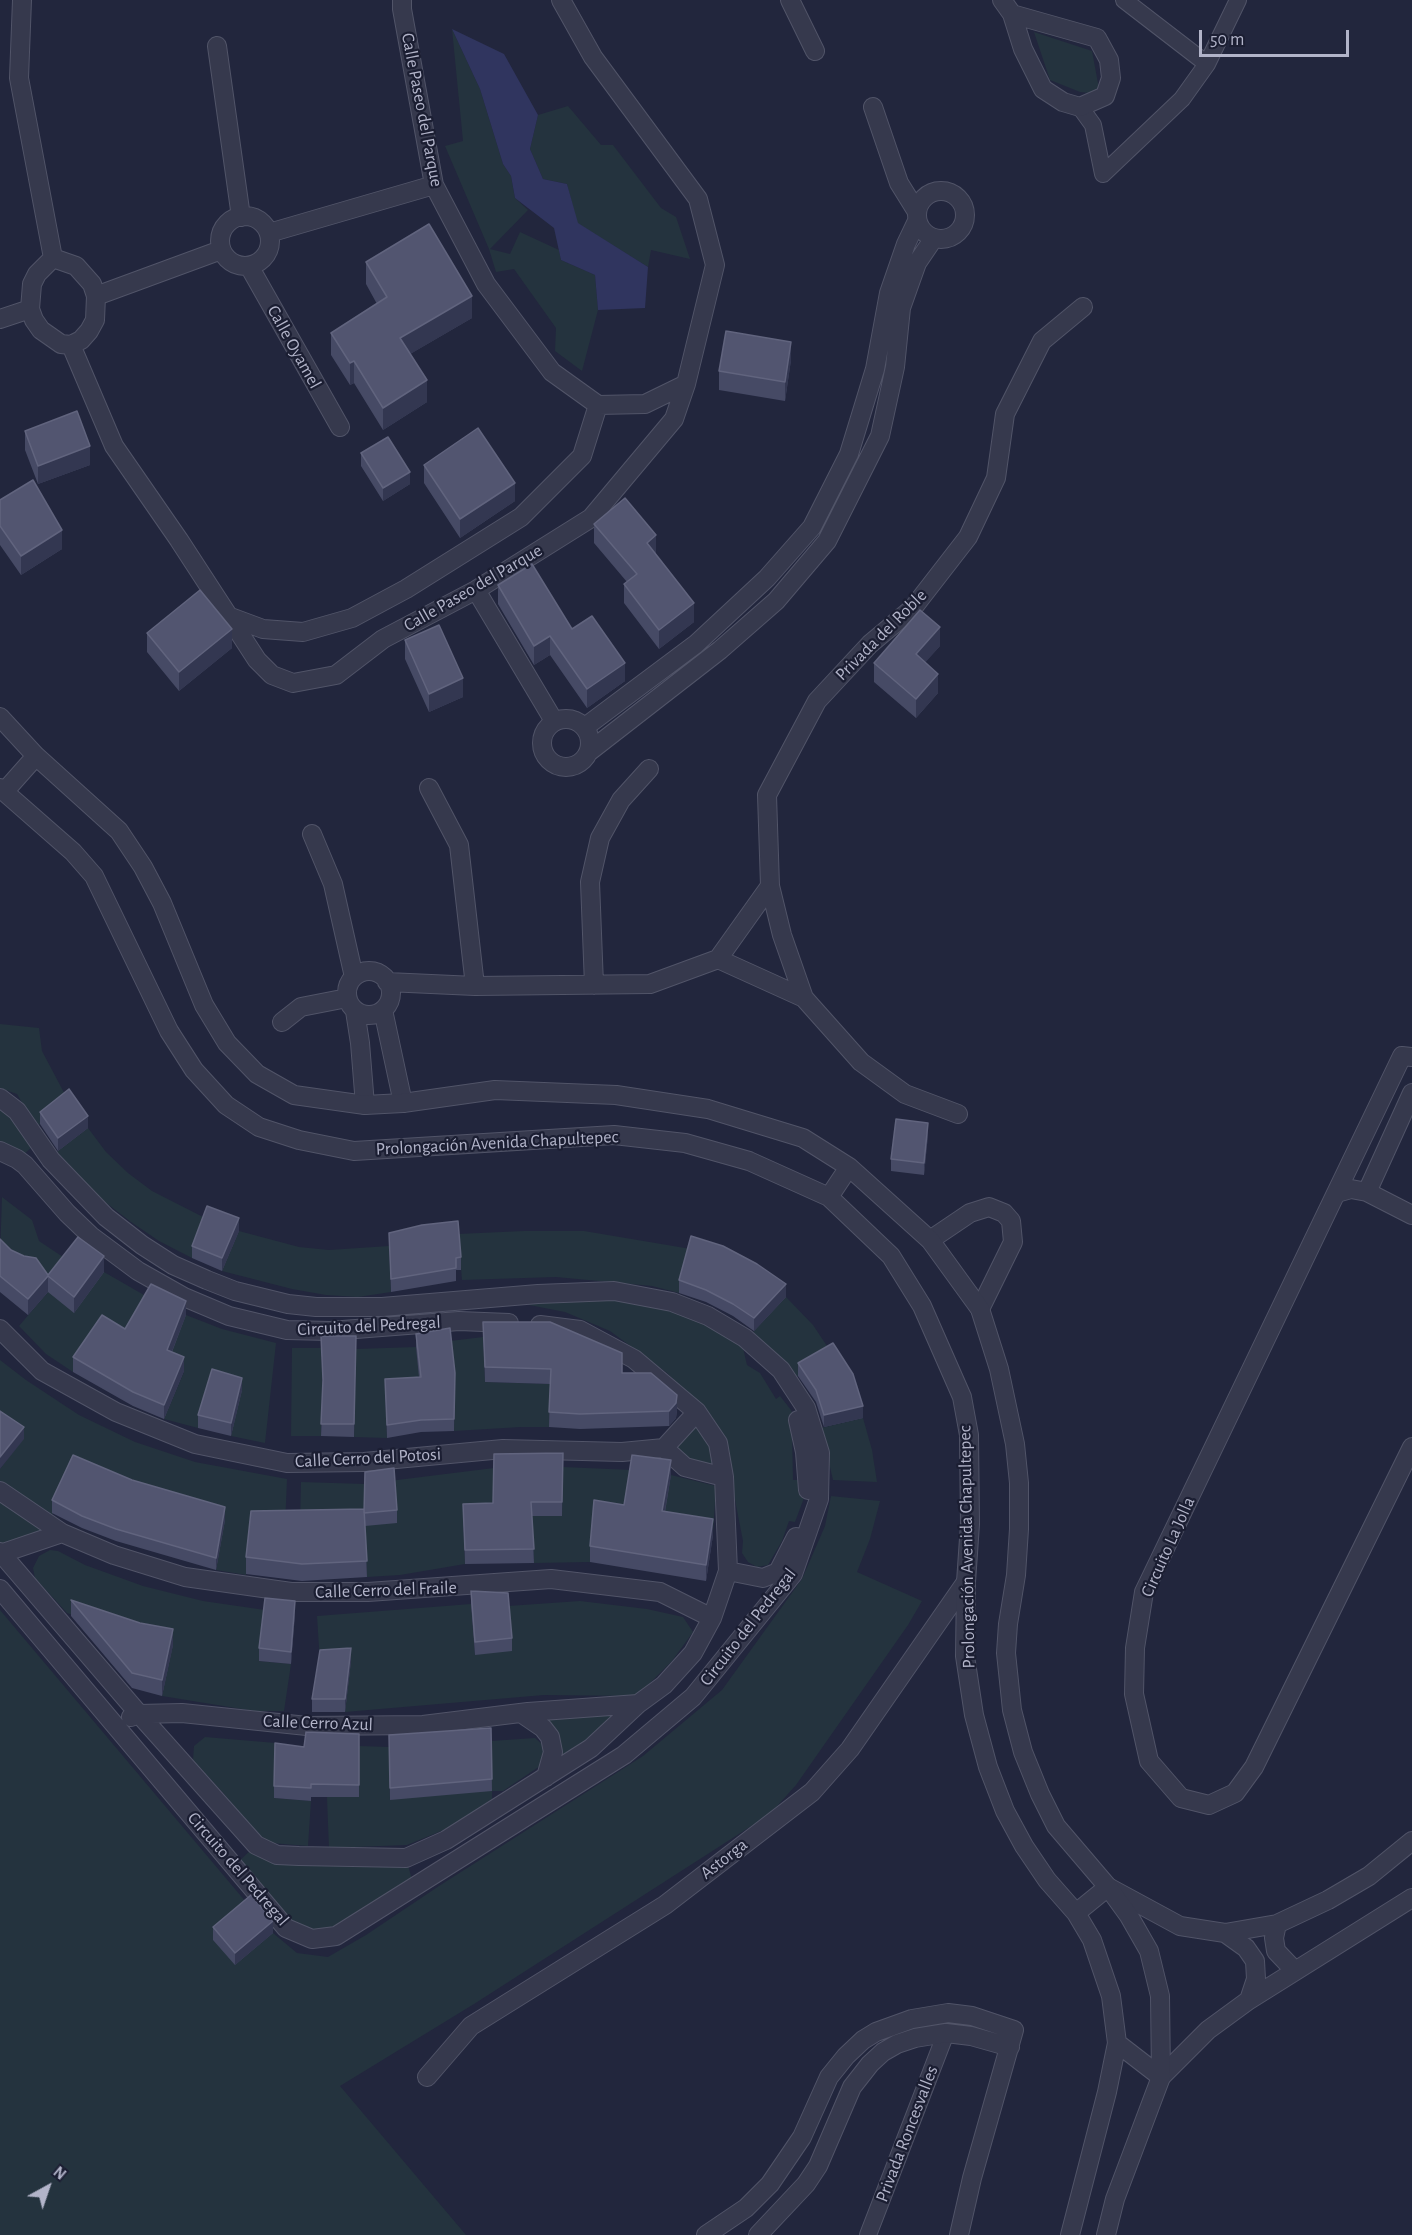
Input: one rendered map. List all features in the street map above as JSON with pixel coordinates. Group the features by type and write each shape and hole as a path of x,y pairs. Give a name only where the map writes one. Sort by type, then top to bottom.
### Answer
{"street":[{"path":"22,0 19,78 53,258"},
{"name":"Calle Paseo del Parque","path":"71,345 114,446 257,660 272,675 293,683 336,675 383,639 476,590 591,518 674,419 686,384 715,265 698,199 593,57 561,0"},
{"path":"790,0 816,51"},
{"path":"1124,0 1207,64"},
{"path":"1007,7 1023,49 1043,89 1063,102 1080,107 1093,125 1103,174 1182,99 1207,64 1232,2"},
{"name":"Calle Paseo del Parque","path":"228,615 263,629 303,632 352,618 406,589 521,517 582,456 598,405 552,372 499,302 486,284 434,185 406,3"},
{"path":"1007,7 1097,38 1109,60 1111,78 1105,96 1080,107"},
{"path":"218,46 241,216"},
{"path":"585,727 696,644 767,578 812,527 849,454 874,369 889,293 906,244 917,216 924,197 931,193 948,192 961,202 964,210 962,226 950,237 934,238 926,234 917,216 899,183 873,107"},
{"path":"269,233 434,185"},
{"path":"250,216 258,220 269,233 270,242 264,258 258,263 240,266 232,263 221,250 219,241 226,225 232,219 250,216"},
{"path":"590,751 590,735 585,727 571,718 554,721 548,726 542,742 548,758 562,767 570,767 585,759 590,751 720,650 776,601 827,541 880,436 896,367 901,308 916,263 934,238"},
{"path":"96,296 221,250"},
{"path":"53,258 76,266 92,284 96,296 97,308 92,326 81,340 71,345 61,344 50,338 38,325 30,309 32,285 38,274 53,258"},
{"name":"Calle Oyamel","path":"249,266 340,427"},
{"name":"Privada del Roble","path":"958,1114 906,1094 861,1062 804,998 782,935 770,886 767,795 817,701 870,644 913,608 968,537 996,478 1005,414 1042,341 1083,307"},
{"path":"0,319 30,309"},
{"path":"598,405 645,404 686,384"},
{"path":"476,590 554,721"},
{"name":"Prolongación Avenida Chapultepec","path":"0,717 36,756 119,831 143,867 162,903 204,1005 227,1043 257,1074 294,1095 364,1105 403,1103 495,1090 616,1095 708,1109 803,1138 849,1167 930,1240 980,1309 999,1369 1015,1444 1019,1483 1016,1575 1006,1653 1012,1710 1023,1752 1056,1826 1130,1916 1149,1951 1160,1996 1161,2077 1115,2199 1106,2235"},
{"path":"2,790 36,756"},
{"path":"594,985 590,882 600,838 621,800 649,769"},
{"path":"429,788 459,845 475,986"},
{"name":"Prolongación Avenida Chapultepec","path":"2,790 73,852 94,876 169,1031 194,1071 226,1105 260,1127 299,1140 354,1151 614,1135 685,1143 749,1161 829,1197 891,1256 922,1306 962,1397 969,1435 970,1524 966,1582 965,1656 974,1715 988,1767 1005,1811 1024,1846 1047,1880 1076,1913 1092,1940 1111,1996 1117,2043 1107,2092 1070,2235"},
{"path":"312,834 333,884 354,977"},
{"path":"364,1105 360,1043 351,1004 349,983 354,977 375,972 387,982 475,986 650,984 718,959 770,886"},
{"name":"Privada del Roble","path":"718,959 804,998"},
{"path":"387,982 390,996 383,1010 403,1103"},
{"path":"282,1022 301,1007 351,1004 370,1015 383,1010"},
{"name":"Circuito La Jolla","path":"1407,1057 1387,1086 1144,1592 1135,1648 1134,1694 1149,1761 1181,1798 1209,1805 1235,1792 1254,1767 1412,1447"},
{"path":"1367,1192 1412,1091 1387,1086"},
{"name":"Circuito del Pedregal","path":"0,1098 17,1111 51,1160 106,1217 173,1265 235,1291 288,1304 316,1307 382,1307 464,1299 614,1291 672,1302 708,1316 745,1338 781,1370 806,1408 820,1453 819,1499 793,1574 693,1697 633,1748 336,1935 312,1939 286,1928 0,1589"},
{"name":"Circuito del Pedregal","path":"8,1155 23,1158 33,1151 36,1140"},
{"name":"Circuito del Pedregal","path":"1,1553 139,1714 256,1845 277,1855 406,1858 446,1840 591,1748 638,1704 664,1685 693,1653 712,1618 728,1571 724,1477 717,1443 697,1412 634,1359 580,1330 526,1323 459,1321 330,1331 287,1330 229,1316 184,1297 138,1271 91,1236 48,1194 30,1171 8,1155"},
{"path":"30,1171 35,1162 51,1160"},
{"path":"829,1197 849,1167"},
{"path":"1337,1193 1351,1189 1367,1192 1412,1215"},
{"path":"930,1240 970,1213 989,1207 1004,1213 1011,1221 1013,1242 980,1309"},
{"name":"Calle Cerro del Potosi","path":"0,1329 42,1371 116,1412 195,1444 287,1463 364,1462 503,1449 622,1452 664,1448"},
{"path":"728,1571 763,1578 778,1572 792,1546 808,1497 808,1472 802,1435 781,1370"},
{"path":"697,1412 664,1448 685,1467 724,1477"},
{"name":"Calle Cerro del Fraile","path":"0,1491 62,1533 114,1555 185,1577 291,1592 368,1592 551,1579 660,1592 712,1618"},
{"path":"1,1553 62,1533"},
{"name":"Astorga","path":"427,2077 471,2026 665,1905 812,1792 850,1749 966,1582"},
{"name":"Calle Cerro Azul","path":"116,1725 139,1714 182,1713 307,1726 423,1725 525,1712 638,1704"},
{"path":"525,1712 550,1737 553,1752 546,1777"},
{"path":"1076,1913 1108,1887 1180,1926 1225,1933 1277,1923 1328,1900 1369,1876 1412,1841"},
{"path":"1117,2043 1161,2077 1208,2030 1249,2000 1412,1898"},
{"path":"1277,1923 1274,1938 1275,1951 1295,1971"},
{"path":"1225,1933 1246,1948 1256,1961 1256,1979 1249,2000"},
{"path":"706,2235 746,2208 770,2184 802,2137 829,2078 846,2056 869,2036 912,2019 948,2013 972,2016 1012,2039 972,2178 959,2235"},
{"name":"Privada Roncesvalles","path":"868,2235 946,2032"},
{"name":"Privada Roncesvalles","path":"758,2235 792,2201 818,2166 852,2087 883,2052 897,2044 930,2034 946,2032 1012,2039"}],"shaded area":[{"path":"452,29 480,89 503,164 511,176 515,198 528,210 490,249 510,254 520,232 559,250 561,260 595,275 598,310 582,371 555,351 556,328 514,269 496,272 489,249 445,146 463,141"},
{"path":"1034,32 1092,51 1100,94 1080,92 1050,80"},
{"path":"568,106 601,145 613,145 661,208 676,217 690,259 651,250 648,267 577,223 567,184 543,179 530,149 538,115"},
{"path":"0,1024 39,1028 42,1051 69,1102 36,1127 17,1094 0,1088"},
{"path":"0,1101 32,1147 22,1156 0,1149"},
{"path":"88,1128 106,1152 128,1173 152,1191 207,1219 192,1258 159,1241 131,1222 105,1202 54,1154"},
{"path":"2,1197 32,1220 39,1241 69,1261 104,1272 151,1299 125,1344 102,1329 73,1372 46,1354 19,1326 48,1292 0,1256"},
{"path":"239,1231 299,1247 329,1250 389,1246 391,1292 358,1297 326,1295 222,1271"},
{"path":"584,1231 691,1249 679,1293 652,1286 556,1277 462,1280 458,1234"},
{"path":"597,1295 650,1303 704,1321 742,1344 747,1365 760,1373 776,1399 780,1396 791,1410 799,1428 792,1432 793,1480 804,1480 804,1498 795,1522 789,1521 782,1541 768,1565 757,1567 748,1562 742,1553 743,1541 729,1469 690,1396 667,1373 610,1331 565,1312 514,1302"},
{"path":"786,1297 813,1325 833,1355 795,1378 776,1354 753,1332"},
{"path":"186,1315 222,1329 276,1343 265,1443 231,1436 241,1390 198,1428 164,1419 184,1372 167,1364"},
{"path":"483,1337 485,1382 551,1384 549,1427 454,1431 455,1385 450,1341"},
{"path":"416,1347 421,1389 385,1391 387,1438 354,1437 356,1349"},
{"path":"292,1348 321,1348 323,1392 321,1436 291,1436"},
{"path":"0,1360 79,1415 135,1442 195,1462 287,1479 285,1527 251,1528 246,1575 216,1570 224,1520 73,1468 52,1515 0,1482 0,1469 23,1439 0,1424"},
{"path":"699,1415 723,1475 665,1448"},
{"path":"863,1418 872,1450 877,1482 833,1480 821,1428"},
{"path":"563,1467 632,1470 625,1520 594,1516 590,1562 534,1563 531,1516 562,1516"},
{"path":"494,1468 493,1518 463,1518 465,1564 400,1575 367,1577 364,1526 300,1526 301,1482 365,1484"},
{"path":"671,1475 716,1486 713,1535 662,1527"},
{"path":"0,1494 59,1532 0,1548"},
{"path":"831,1496 880,1501 870,1539 857,1572 922,1601 908,1625 796,1785 770,1814 474,2004 340,2086 466,2235 0,2235 0,1610 251,1908 236,1964 273,1933 297,1953 328,1957 366,1935 643,1756 722,1690 802,1579 825,1526"},
{"path":"50,1550 58,1551 85,1565 143,1586 203,1601 265,1610 259,1661 291,1664 284,1711 254,1711 162,1696 173,1645 100,1625 67,1613 35,1578 33,1568 39,1556"},
{"path":"580,1601 647,1609 683,1617 693,1632 672,1661 637,1696 544,1695 345,1712 320,1663 317,1616 471,1604 475,1655 508,1606"},
{"path":"637,1705 549,1773 556,1753 532,1719"},
{"path":"205,1737 276,1743 274,1798 311,1801 308,1846 271,1843 262,1840 193,1760 194,1746"},
{"path":"535,1738 543,1745 543,1759 540,1766 503,1791 492,1791 492,1799 451,1827 407,1845 329,1848 327,1797 359,1797 359,1746 389,1747 390,1800 491,1741"},
{"path":"256,1845 406,1858 414,1887 336,1936 286,1928 234,1866"}],"water":[{"path":"452,29 504,54 538,115 530,149 543,179 567,184 578,223 648,267 645,308 598,310 595,275 561,260 554,228 515,198 511,176 503,164 480,89"}],"building":[{"path":"429,224 472,296 400,338 427,380 383,408 354,361 350,363 331,333 387,297 366,262"},
{"path":"726,331 791,342 785,382 719,371"},
{"path":"77,411 90,446 38,466 25,431"},
{"path":"478,428 515,483 460,519 424,465"},
{"path":"388,437 410,472 383,488 361,453"},
{"path":"33,480 62,530 21,556 0,526 0,500"},
{"path":"625,498 656,535 647,543 694,603 659,630 624,584 637,574 594,524"},
{"path":"532,564 572,629 592,616 625,663 587,689 550,636 534,646 498,585"},
{"path":"200,590 232,629 179,672 147,633"},
{"path":"920,610 940,627 916,654 938,674 916,699 874,663"},
{"path":"439,625 463,678 429,694 405,640"},
{"path":"69,1089 88,1116 58,1138 40,1112"},
{"path":"896,1119 928,1123 924,1163 891,1159"},
{"path":"207,1206 239,1218 222,1258 192,1246"},
{"path":"458,1221 461,1257 456,1258 456,1268 391,1279 389,1233 422,1225"},
{"path":"691,1236 723,1246 757,1264 786,1284 754,1318 706,1290 679,1280"},
{"path":"78,1237 104,1256 74,1297 48,1276 28,1299 0,1276 0,1239 11,1250 36,1258 48,1275"},
{"path":"151,1284 186,1301 167,1350 184,1357 164,1405 133,1392 73,1357 102,1315 125,1329"},
{"path":"483,1322 550,1322 622,1353 622,1373 651,1373 677,1395 676,1403 669,1411 580,1414 549,1412 551,1369 485,1367"},
{"path":"450,1328 455,1373 454,1419 421,1420 387,1425 385,1379 421,1377 416,1334"},
{"path":"321,1336 356,1336 354,1424 321,1424 323,1380"},
{"path":"833,1343 853,1374 863,1406 824,1415 816,1390 798,1363"},
{"path":"212,1369 242,1378 231,1423 198,1415"},
{"path":"0,1411 24,1427 0,1457"},
{"path":"563,1453 562,1502 531,1502 534,1549 465,1550 463,1504 493,1503 494,1454"},
{"path":"73,1455 132,1480 225,1507 216,1558 116,1529 82,1516 52,1500"},
{"path":"632,1455 671,1460 662,1511 713,1519 706,1565 590,1546 594,1500 624,1505"},
{"path":"394,1468 397,1510 364,1513 365,1472"},
{"path":"364,1509 367,1561 302,1564 246,1557 251,1511"},
{"path":"471,1591 508,1593 512,1638 475,1642"},
{"path":"265,1598 295,1601 291,1652 259,1648"},
{"path":"71,1600 140,1623 173,1629 162,1680 132,1673"},
{"path":"351,1648 345,1699 312,1699 320,1650"},
{"path":"491,1728 492,1779 390,1788 389,1735"},
{"path":"306,1732 359,1734 359,1785 311,1784 311,1788 274,1786 275,1743 304,1747"},
{"path":"251,1895 273,1921 235,1953 213,1927"}]}
